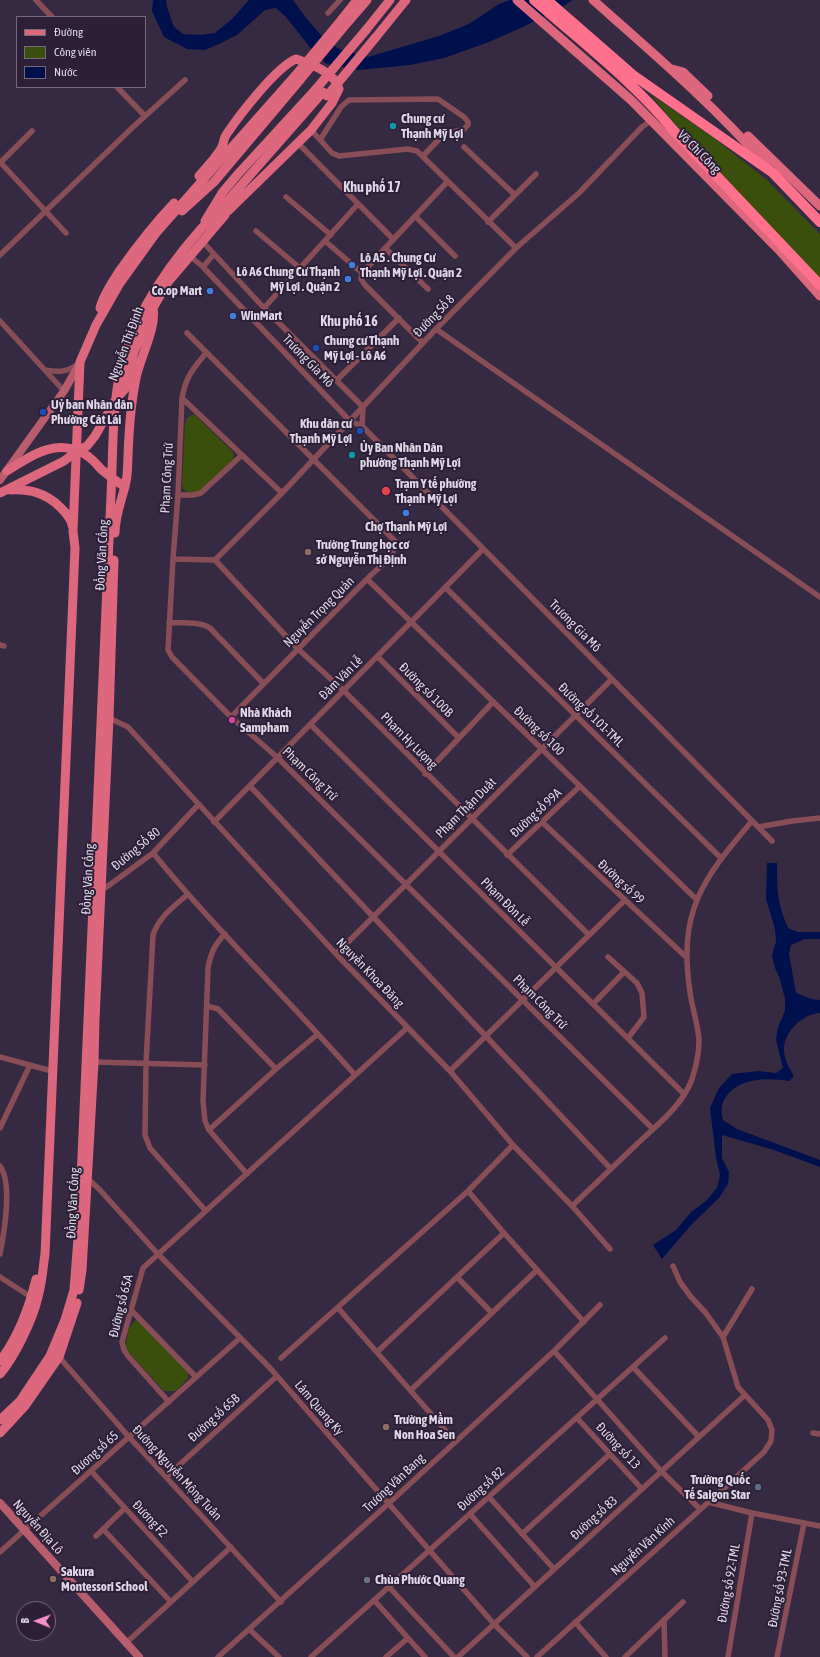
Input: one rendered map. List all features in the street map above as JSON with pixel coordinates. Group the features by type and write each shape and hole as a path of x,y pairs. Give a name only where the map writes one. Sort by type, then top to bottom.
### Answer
{"highway":[{"path":"534,0 629,77"},
{"path":"547,0 629,77"},
{"name":"Võ Chí Công","path":"629,77 674,131 820,285"},
{"name":"Võ Chí Công","path":"629,77 773,173 820,221"}],"main road":[{"path":"156,233 214,182 352,0"},
{"path":"339,18 357,0"},
{"path":"339,18 367,0"},
{"path":"371,34 390,0"},
{"path":"230,202 371,34 402,0"},
{"path":"371,34 406,0"},
{"name":"Võ Chí Công","path":"517,0 631,100 650,121 779,250 820,296"},
{"name":"Võ Chí Công","path":"593,0 670,69 743,138 773,173"},
{"path":"80,362 96,325 120,283 156,233 218,159 224,138 235,122 280,69 288,62 296,59 310,64 338,82 339,88 332,103 311,130 225,215 199,235"},
{"name":"Võ Chí Công","path":"670,69 683,72 820,206"},
{"path":"96,325 100,305 112,283 154,223 218,159 294,77"},
{"name":"Nguyễn Thị Định","path":"2,492 64,462 77,451 87,446 95,436 116,399 125,389 134,352 150,306 165,274 187,252 199,235 236,191 322,92"},
{"name":"Nguyễn Thị Định","path":"199,235 222,194 322,92"},
{"path":"225,215 236,191"},
{"name":"Đồng Văn Cống","path":"0,1433 25,1406 59,1357 77,1303 82,1270 84,1177 112,529 127,476 131,407 136,377 152,326 154,314 150,306"},
{"name":"Đồng Văn Cống","path":"0,1361 19,1328 32,1297 37,1274 41,1241 48,1070 75,548 73,536 80,362"},
{"name":"Đồng Văn Cống","path":"0,1420 20,1401 50,1356 70,1306 74,1290 94,1062 97,891 109,718 112,529 111,495 116,399"},
{"path":"7,471 33,454 42,450 67,448 88,457 101,470 125,487"},
{"path":"101,470 111,495"},
{"path":"112,478 118,492 117,510"},
{"path":"2,492 28,490 49,497 64,511 71,521 73,536"},
{"name":"Đồng Văn Cống","path":"0,1374 20,1341 32,1315 38,1298 45,1254 60,828"}],"street":[{"path":"36,0 51,16"},
{"path":"339,18 340,0"},
{"path":"0,255 184,80"},
{"path":"118,88 145,116"},
{"path":"320,140 341,107 349,100 438,99 464,117 468,122 468,126 463,130 445,133 423,156"},
{"name":"Đường Số 8","path":"215,560 282,493 436,329 516,248 579,193 642,127 661,115"},
{"path":"311,130 332,153 339,156 408,149 417,151 516,248"},
{"path":"32,131 0,163 47,211 66,233"},
{"path":"298,142 393,239"},
{"path":"464,147 515,195"},
{"path":"488,222 536,174"},
{"path":"423,343 365,285 361,279 362,273 447,182"},
{"path":"286,197 331,235"},
{"path":"264,308 358,204"},
{"path":"415,216 455,256"},
{"path":"256,231 301,268"},
{"name":"Trương Gia Mô","path":"199,235 214,254 264,308 363,407"},
{"path":"325,241 362,273"},
{"path":"385,248 428,290"},
{"name":"Trương Gia Mô","path":"187,252 350,421 362,426 772,841"},
{"path":"203,267 214,254"},
{"path":"337,380 399,318"},
{"path":"1,324 64,391"},
{"path":"436,329 820,597"},
{"name":"Nguyễn Trọng Quản","path":"187,333 395,541 396,546 394,552 231,717"},
{"name":"Phạm Công Trứ","path":"206,353 188,375 182,398 178,495 169,623 168,650 172,657 231,717 278,758 653,1129"},
{"path":"44,370 56,372 67,371 80,362"},
{"path":"0,480 64,391 80,362"},
{"path":"182,398 282,493"},
{"path":"362,426 363,407"},
{"path":"178,495 201,492 242,455"},
{"name":"Đàm Văn Lễ","path":"214,822 483,549"},
{"path":"173,560 215,560"},
{"name":"Phạm Hy Lượng","path":"215,560 298,649 344,691 425,774 589,935"},
{"name":"Đường số 100","path":"367,579 696,899"},
{"name":"Đường số 101-TML","path":"446,588 721,858"},
{"path":"169,623 197,624 205,625 210,628 263,683"},
{"name":"Đường số 100B","path":"378,657 459,738"},
{"name":"Phạm Thận Duật","path":"336,954 612,679"},
{"path":"425,774 493,702"},
{"name":"Nguyễn Khoa Đăng","path":"109,718 128,727 336,954 450,1071 513,1145 572,1206 610,1249"},
{"name":"Phạm Đôn Lễ","path":"310,725 684,1094"},
{"path":"250,786 611,1169"},
{"name":"Đường số 99A","path":"508,855 580,786"},
{"name":"Đường Số 80","path":"97,891 108,886 153,853 199,804"},
{"path":"758,827 820,818"},
{"path":"572,1206 653,1129 684,1094 692,1080 699,1040 690,993 686,957 690,921 696,899 705,881 721,858 752,821"},
{"name":"Đường số 99","path":"542,822 686,957"},
{"path":"153,853 187,895 355,1075"},
{"path":"187,895 162,917 153,935 146,1063 145,1135 150,1148 205,1210"},
{"path":"450,1071 625,900"},
{"path":"225,934 216,943 211,953 203,1101 205,1121 209,1130 247,1174"},
{"path":"608,957 637,983 642,993 644,1017 628,1038"},
{"path":"593,1004 624,972"},
{"path":"207,1006 218,1009 276,1069"},
{"name":"Đường số 65A","path":"169,1402 124,1350 122,1342 142,1268 407,1028"},
{"path":"209,1130 276,1069 318,1034"},
{"path":"0,1057 48,1070"},
{"path":"94,1062 204,1065"},
{"path":"0,1128 30,1065"},
{"path":"281,1358 468,1191 513,1145"},
{"path":"0,1166 3,1170 6,1183 6,1207 0,1254"},
{"name":"Lâm Quang Ky","path":"84,1177 122,1213 157,1253 277,1376 494,1624 527,1657"},
{"path":"468,1191 584,1322"},
{"path":"377,1352 504,1233"},
{"path":"673,1266 680,1282 705,1312 723,1337 738,1387 745,1395"},
{"path":"411,1390 537,1270"},
{"path":"0,1277 32,1297"},
{"path":"457,1277 492,1313"},
{"path":"723,1337 752,1289"},
{"name":"Trương Văn Bang","path":"218,1657 250,1630 388,1504 554,1351 600,1306"},
{"path":"338,1308 446,1431"},
{"path":"131,1310 196,1377"},
{"name":"Đương số 65","path":"0,1552 240,1338"},
{"name":"Đường số 82","path":"312,1657 665,1338"},
{"path":"554,1351 596,1400 661,1471 700,1509"},
{"name":"Đường Nguyễn Mộng Tuân","path":"59,1357 166,1478 281,1602"},
{"path":"633,1367 699,1437"},
{"name":"Đường số 65B","path":"166,1478 277,1376"},
{"name":"Đường số 83","path":"458,1657 745,1395"},
{"name":"Nguyễn Văn Kỉnh","path":"537,1657 764,1452 771,1441 772,1430 768,1420 745,1395"},
{"name":"Đường số 13","path":"577,1418 642,1489"},
{"path":"813,1432 820,1434"},
{"path":"522,1534 610,1454"},
{"name":"Đương F2","path":"91,1471 193,1582"},
{"path":"489,1497 554,1569"},
{"path":"708,1502 752,1513 820,1526"},
{"name":"Nguyễn Địa Lô","path":"0,1503 139,1657"},
{"path":"96,1536 125,1508"},
{"name":"Đường số 92-TML","path":"728,1657 752,1513"},
{"path":"470,1514 535,1587"},
{"name":"Đường số 93-TML","path":"777,1657 804,1523"},
{"path":"103,1528 171,1602"},
{"path":"126,1643 231,1547"},
{"path":"389,1587 454,1657"},
{"path":"374,1600 425,1657"},
{"path":"625,1657 683,1602"},
{"path":"664,1620 665,1657"},
{"path":"575,1622 606,1657"},
{"path":"250,1630 279,1657"},
{"path":"386,1657 408,1638"}],"green space":[{"path":"650,94 714,138 767,180 820,234 820,282 713,169"},
{"path":"194,414 233,452 234,460 202,492 189,493 183,489 182,484 185,424 187,418"},
{"path":"137,1319 188,1372 188,1378 176,1391 164,1391 125,1348 129,1328"}],"water":[{"path":"153,0 166,0 174,27 183,34 200,35 215,33 232,19 249,0 293,0 326,41 341,50 368,57 439,36 469,24 499,4 510,0 572,0 564,6 525,26 489,42 444,58 410,65 359,70 327,64 316,55 286,17 276,8 265,10 237,35 219,44 205,50 187,49 164,37 152,11"},
{"path":"767,863 777,863 778,896 788,928 798,932 820,932 820,939 805,939 791,945 789,954 796,993 811,999 820,1000 820,1013 807,1016 796,1024 785,1041 784,1055 794,1076 789,1081 770,1079 750,1081 741,1084 726,1096 722,1105 722,1117 723,1120 737,1129 820,1160 820,1167 774,1150 722,1135 722,1158 729,1172 728,1184 719,1198 692,1224 662,1259 653,1245 676,1230 691,1212 706,1201 717,1188 720,1175 716,1158 710,1108 719,1088 732,1074 758,1071 776,1073 783,1068 776,1040 778,1027 785,1011 785,999 772,955 776,942 775,929 766,899"}],"place":[{"name":"Chung cư Thạnh Mỹ Lợi","path":"393,126"},
{"name":"Lô A5 . Chung Cư Thạnh Mỹ Lợi . Quận 2","path":"352,265"},
{"name":"Lô A6 Chung Cư Thạnh Mỹ Lợi . Quận 2","path":"348,279"},
{"name":"Co.op Mart","path":"210,291"},
{"name":"WinMart","path":"233,316"},
{"name":"Chung cư Thạnh Mỹ Lợi - Lô A6","path":"316,348"},
{"name":"Uỷ ban Nhân dân Phường Cát Lái","path":"43,412"},
{"name":"Khu dân cư Thạnh Mỹ Lợi","path":"360,431"},
{"name":"Ủy Ban Nhân Dân phường Thạnh Mỹ Lợi","path":"352,455"},
{"name":"Trạm Y tế phường Thạnh Mỹ Lợi","path":"386,491"},
{"name":"Chợ Thạnh Mỹ Lợi","path":"406,513"},
{"name":"Trường Trung học cơ sở Nguyễn Thị Định","path":"308,552"},
{"name":"Nhà Khách Sampham","path":"232,720"},
{"name":"Trường Mầm Non Hoa Sen","path":"386,1427"},
{"name":"Trường Quốc Tế Saigon Star","path":"758,1487"},
{"name":"Sakura Montessori School","path":"53,1579"},
{"name":"Chùa Phước Quang","path":"367,1580"}],"district":[{"name":"Khu phố 17","path":"372,188"},
{"name":"Khu phố 16","path":"349,322"}]}
